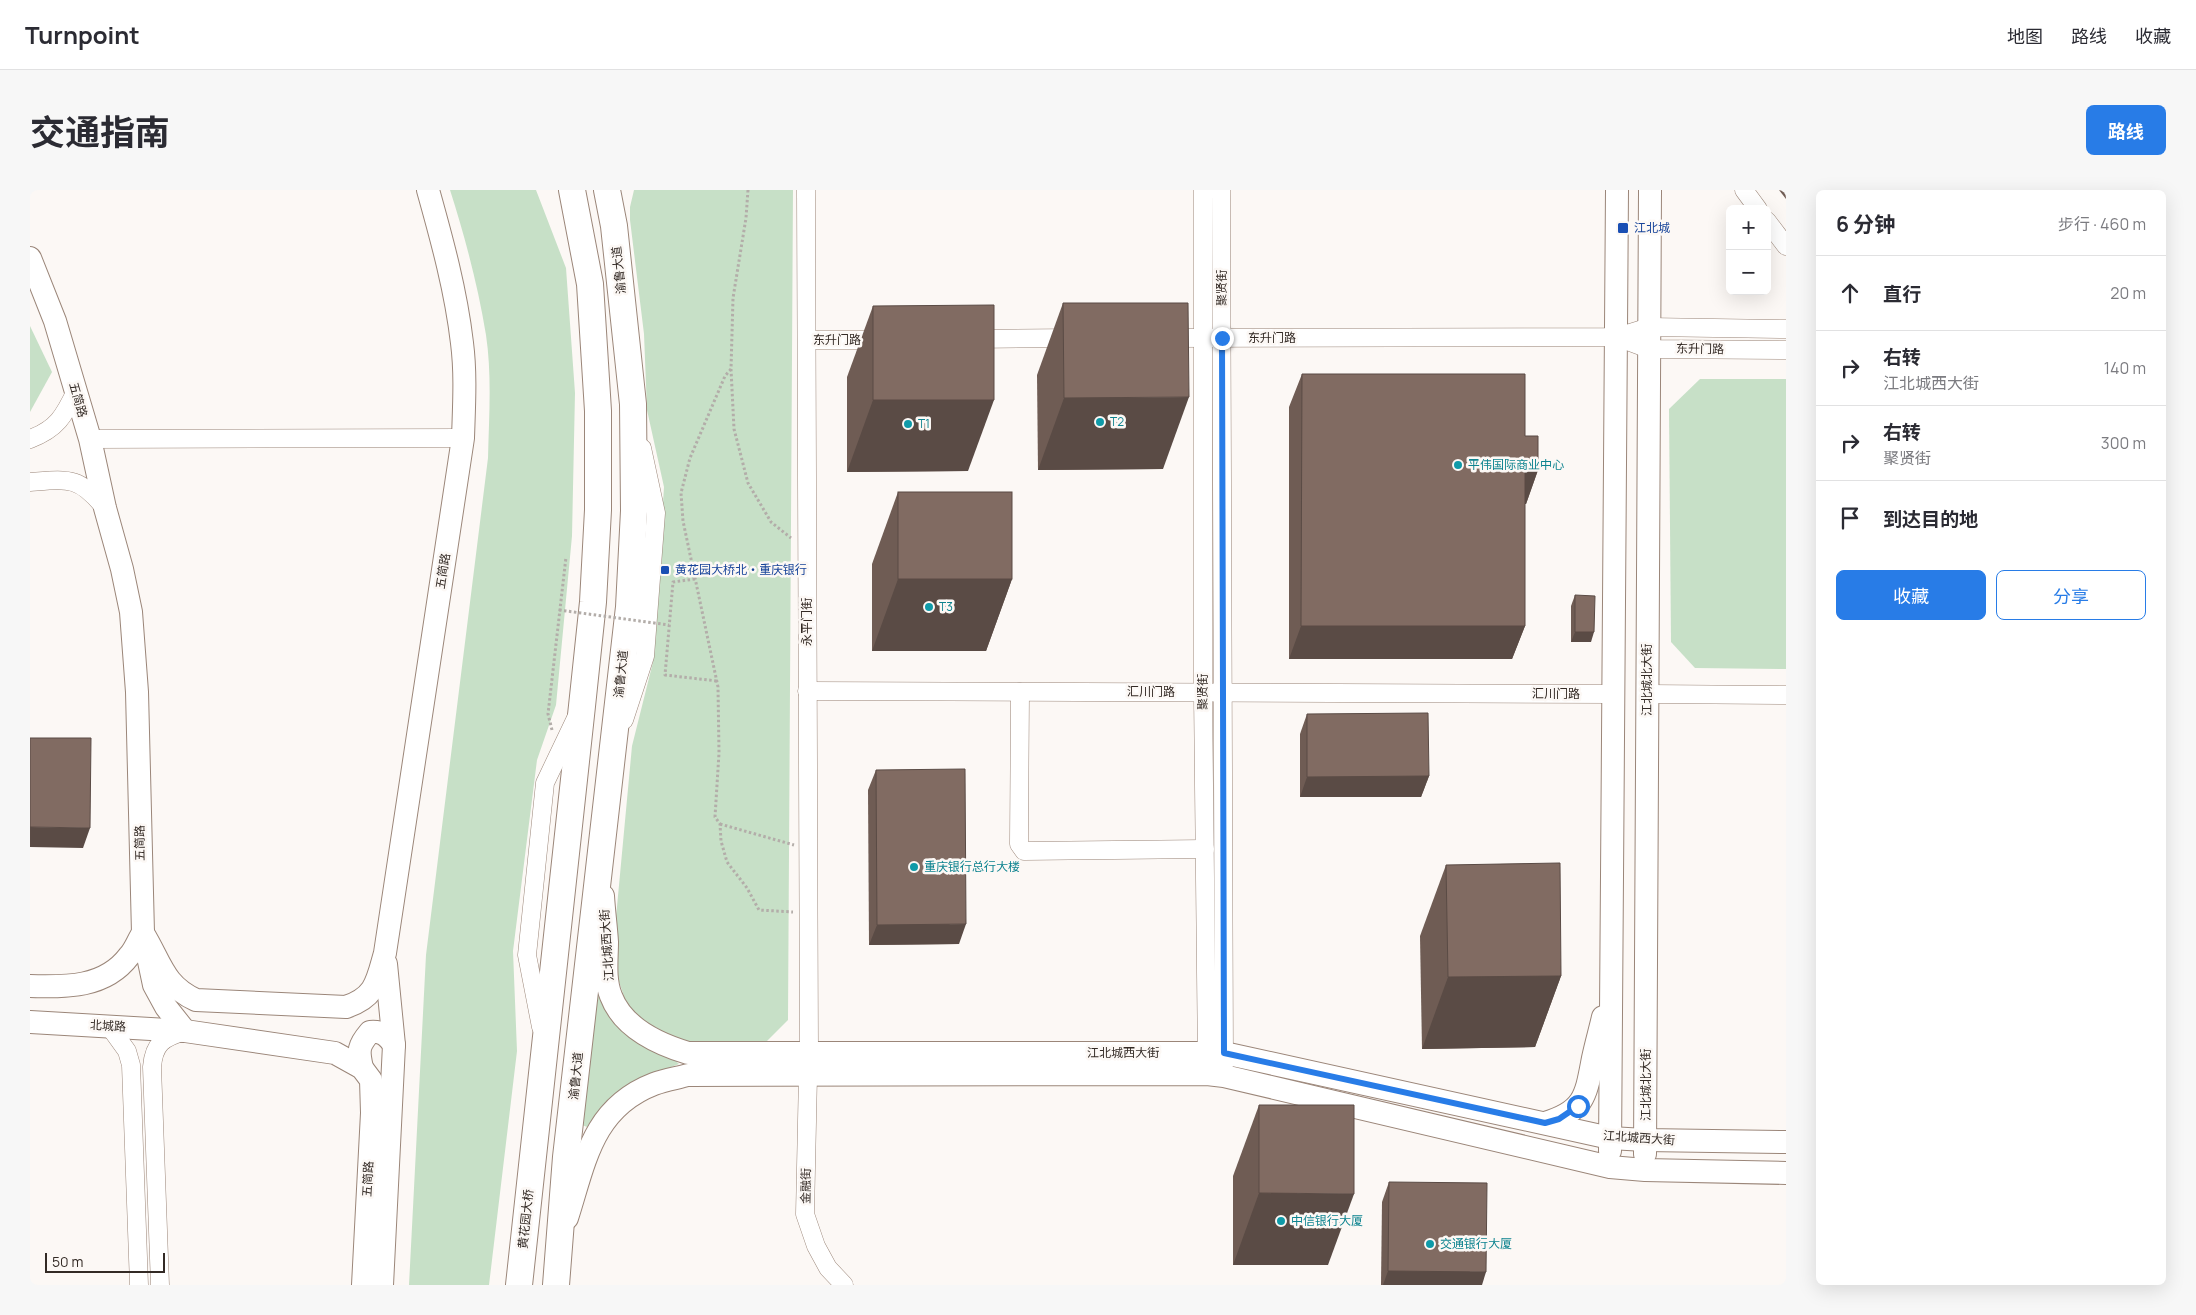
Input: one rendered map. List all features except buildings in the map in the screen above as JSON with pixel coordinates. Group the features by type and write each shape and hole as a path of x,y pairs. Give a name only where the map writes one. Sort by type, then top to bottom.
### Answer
{"highway":[{"path":"555,190 590,284"},
{"path":"545,1051 593,602 598,510 598,411 590,284 572,190"},
{"name":"渝鲁大道","path":"576,1158 600,858 629,607 634,512 633,404 614,226 607,190"},
{"path":"612,190 614,226"},
{"name":"黄花园大桥","path":"519,1285 545,1051"},
{"path":"556,1285 561,1237 576,1158"}],"main road":[{"name":"五简路","path":"143,933 169,979 180,993 196,1000 346,1007 368,997 376,985 385,953 463,438 465,394 462,343 453,290 428,190"},
{"path":"1610,1167 1618,190"},
{"name":"江北城北大街","path":"1645,1170 1650,190"},
{"name":"五简路","path":"30,258 55,321 76,391 122,568 130,612 134,650 143,933 154,985 166,1007 185,1031"},
{"name":"江北城西大街","path":"600,858 607,942 606,970 611,996 624,1016 645,1035 666,1046 688,1053 808,1065"},
{"path":"30,986 67,986 109,976 129,956 143,933"},
{"name":"五简路","path":"382,1285 394,1045 385,953"},
{"path":"1545,1123 1569,1114 1578,1106 1587,1092 1595,1048 1612,987"},
{"name":"北城路","path":"30,1022 185,1031"},
{"path":"185,1031 335,1053 362,1068"},
{"name":"五简路","path":"362,1285 372,1113 371,1080 362,1068 359,1053 360,1043 370,1032 377,1031 387,1035 394,1045"},
{"name":"江北城西大街","path":"1215,1064 1610,1167 1645,1170 1786,1173"},
{"name":"江北城西大街","path":"576,1158 612,1110 631,1095 654,1083 688,1075 808,1065 1215,1064 1545,1123 1610,1138 1786,1142"}],"street":[{"name":"永平门街","path":"806,190 808,1065"},
{"name":"聚贤街","path":"1203,190 1203,692 1205,849 1215,1064"},
{"name":"聚贤街","path":"1215,1064 1222,692 1221,190"},
{"path":"1744,190 1755,205"},
{"path":"1771,226 1786,246"},
{"name":"东升门路","path":"1649,338 1786,329"},
{"name":"东升门路","path":"1144,338 1617,337 1786,350"},
{"path":"956,339 1095,338"},
{"name":"东升门路","path":"806,340 906,340"},
{"path":"30,440 48,432 64,416 76,391"},
{"path":"90,439 463,438"},
{"path":"30,482 57,480 81,484 91,490 105,508"},
{"name":"汇川门路","path":"808,691 1614,694"},
{"path":"1020,692 1019,844 1024,851 1205,849"},
{"path":"1647,694 1786,694"},
{"path":"545,1051 528,955 545,783 558,752 582,706"},
{"path":"109,1026 127,1051 132,1065 138,1285"},
{"path":"160,1285 153,1056 158,1044 169,1037 185,1031"},
{"name":"金融街","path":"808,1065 805,1214 816,1246 828,1268 844,1285"}],"path":[{"path":"748,190 746,218 733,298 731,369 734,429 748,483 771,522 807,551"},
{"path":"731,369 725,376 690,458 681,493 683,521 717,680 719,753 715,817 720,824 721,841 727,862 747,888 758,910 808,913"},
{"path":"558,752 548,714 566,557"},
{"path":"695,579 673,582 665,676 717,680"},
{"path":"560,610 670,625"},
{"path":"720,824 808,849"}],"green space":[{"path":"450,190 536,190 566,268 575,393 572,536 556,705 537,760 513,951 517,1051 489,1285 409,1285 426,955 488,458 490,381 486,335 471,262"},
{"path":"634,190 793,190 788,1020 763,1045 687,1041 660,1033 641,1020 626,1002 617,976 615,928 632,746 653,662 664,487 647,410 644,334 630,220 630,207"},
{"path":"30,326 52,372 30,412"},
{"path":"1700,379 1786,379 1786,669 1695,668 1671,642 1669,409"},
{"path":"598,992 679,1064 632,1082 601,1107 587,1127 582,1125"}],"place":[{"name":"江北城","path":"1623,228"},
{"name":"T2","path":"1100,422"},
{"name":"T1","path":"908,424"},
{"name":"平伟国际商业中心","path":"1458,465"},
{"name":"黄花园大桥北‧重庆银行","path":"665,570"},
{"name":"T3","path":"929,607"},
{"name":"重庆银行总行大楼","path":"914,867"},
{"name":"中信银行大厦","path":"1281,1221"},
{"name":"交通银行大厦","path":"1430,1244"}],"route":[{"path":"1222,338 1224,1053 1545,1123 1569,1114 1578,1106"}]}
